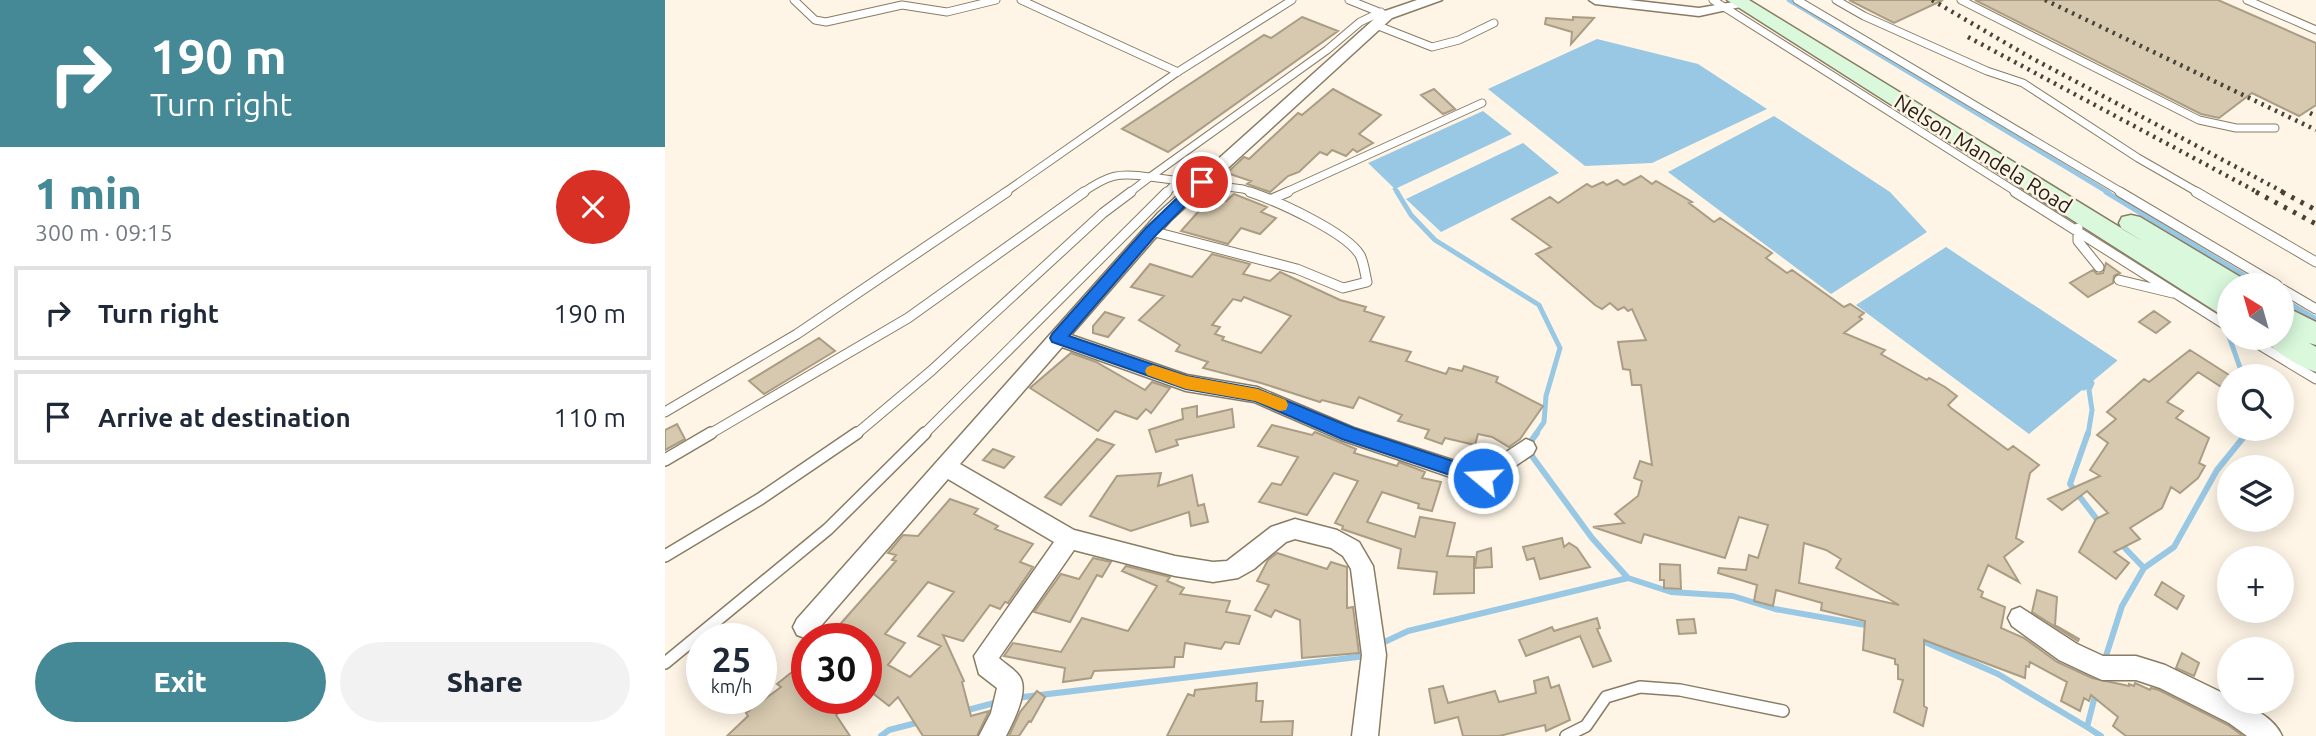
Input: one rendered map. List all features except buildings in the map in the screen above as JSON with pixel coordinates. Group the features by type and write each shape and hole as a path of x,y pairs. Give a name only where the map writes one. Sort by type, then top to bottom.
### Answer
{"main road":[{"name":"Nelson Mandela Road","path":"1763,0 2217,275"},
{"name":"Nelson Mandela Road","path":"1728,2 2078,223 2217,299"},
{"path":"2294,322 2316,335"},
{"path":"2294,347 2316,361"}],"street":[{"path":"808,623 1151,232 1381,17 1420,2 1436,0"},
{"path":"1595,0 1699,12 1728,2"},
{"path":"1058,338 1186,383 1258,395 1348,434 1483,478 1526,448"},
{"path":"945,466 1069,539 1175,566 1213,572 1230,570 1247,562 1279,534 1295,529 1344,544 1351,549 1362,566 1374,655 1365,736"},
{"path":"992,736 999,726 1009,699 1010,683 988,666 986,656 1069,539"},
{"path":"2020,618 2068,652 2102,668 2136,668 2165,677 2238,714 2269,736"}],"lane":[{"path":"794,0 815,20 826,22 902,5 914,4 946,12 958,12 996,0"},
{"path":"1021,0 1178,72"},
{"path":"665,412 799,334 1178,72 1292,0"},
{"path":"1349,0 1432,47 1459,40 1494,23"},
{"path":"1797,0 2257,273"},
{"path":"1836,0 1864,16 1975,66 2023,83 2138,158 2316,262"},
{"path":"1961,0 2199,120 2216,126 2243,129 2275,128"},
{"path":"2247,0 2316,30"},
{"path":"665,556 760,499 866,427 1096,219 1327,50 1360,22 1381,17"},
{"path":"1272,199 1482,103"},
{"path":"665,460 908,318 1102,179 1123,173 1177,182 1202,182 1243,188 1272,199 1352,246 1361,257 1367,282 1343,288 1297,269 1151,232"},
{"path":"665,663 828,528 1177,182"},
{"path":"2078,223 2078,241 2099,267"},
{"path":"2078,223 2109,249 2217,319"},
{"path":"2119,280 2177,293 2206,292"},
{"path":"2294,296 2316,309"},
{"path":"2267,350 2316,380"},
{"path":"1566,736 1586,726 1606,697 1640,687 1680,690 1783,711"}],"water":[{"path":"1597,39 1698,64 1767,109 1652,163 1585,166 1488,89"},
{"path":"1483,111 1512,134 1395,189 1368,163"},
{"path":"1774,116 1890,192 1927,232 1831,294 1668,172"},
{"path":"1523,143 1559,173 1441,232 1406,199"},
{"path":"1946,247 2117,361 2029,434 1856,305"}],"waterway":[{"path":"1789,0 2109,193"},
{"path":"1395,189 1398,193"},
{"path":"1397,192 1411,215 1435,240 1539,305 1560,348 1546,396 1544,422 1535,435"},
{"path":"2106,192 2240,273"},
{"path":"2294,306 2316,319"},
{"path":"2234,350 2239,364"},
{"path":"2084,388 2092,383 2089,390 2092,410 2088,435"},
{"path":"1537,433 1526,448 1592,538 1628,578"},
{"path":"2088,433 2070,484 2099,522"},
{"path":"2144,568 2174,547 2217,470 2241,441"},
{"path":"2121,544 2144,568"},
{"path":"2104,662 2122,606 2144,568"},
{"path":"1378,645 1408,631 1628,578"},
{"path":"1628,578 1671,592 1733,596 1775,609 1871,626"},
{"path":"1918,639 1998,674 2087,727"},
{"path":"1015,698 1366,656"},
{"path":"2087,727 2096,692"},
{"path":"964,711 998,702"},
{"path":"881,736 889,730 920,722"},
{"path":"2087,727 2101,736"}],"railway":[{"path":"1932,0 2026,55 2285,193"},
{"path":"2045,0 2316,130"},
{"path":"1968,37 2259,193"},
{"path":"2310,113 2316,116"},
{"path":"2256,192 2316,224"},
{"path":"2282,192 2316,210"}],"slow traffic":[{"path":"1153,371 1186,383 1258,395 1280,405"}],"route":[{"path":"1202,182 1164,217 1058,338 1186,383 1258,395 1348,434 1483,478"}]}
